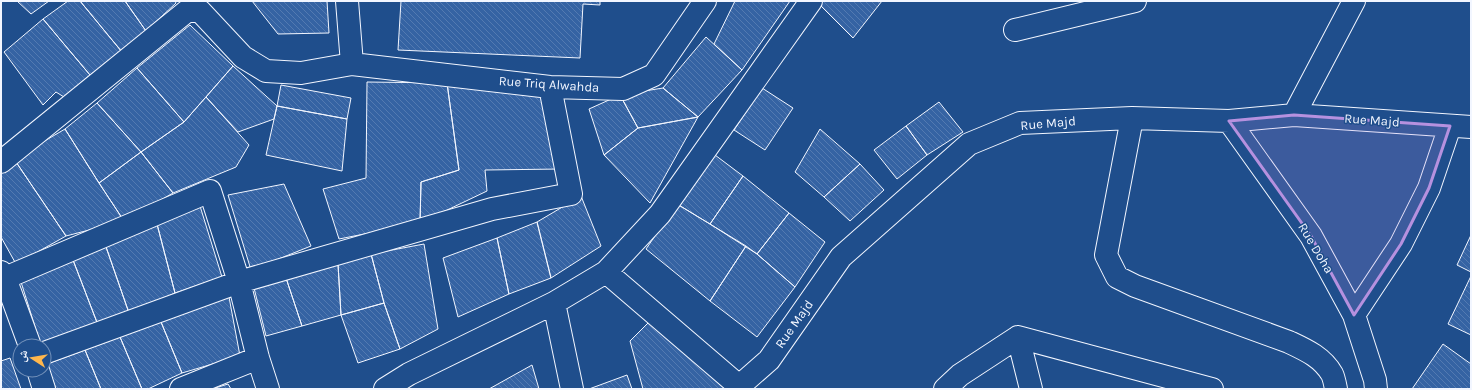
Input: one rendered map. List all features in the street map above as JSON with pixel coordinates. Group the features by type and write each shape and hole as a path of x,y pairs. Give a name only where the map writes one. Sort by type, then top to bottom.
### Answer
{"street":[{"path":"347,1 352,64"},
{"name":"Rue Triq Alwahda","path":"1,162 187,11 200,11 243,57 266,71 301,73 352,64 550,87 623,89 654,74 705,1"},
{"path":"385,389 409,374 554,304 606,272 660,214 812,1"},
{"path":"1015,30 1135,1"},
{"path":"1294,115 1354,1"},
{"path":"52,350 239,282 492,210 571,194 550,87"},
{"name":"Rue Majd","path":"737,387 769,360 841,257 969,144 1020,123 1132,118 1228,121 1294,115 1460,126"},
{"path":"1132,118 1106,255 1117,277 1135,286 1289,342 1309,351 1320,359 1333,374 1336,389"},
{"name":"Rue Doha","path":"1228,121 1311,236 1354,315 1375,380 1376,389"},
{"path":"1354,315 1401,244 1460,126"},
{"path":"27,338 3,275 210,191 239,282 258,358 268,389"},
{"path":"606,272 737,387"},
{"path":"554,304 572,389"},
{"path":"946,389 960,375 1018,337 1212,389"},
{"path":"1018,337 1031,389"},
{"path":"181,389 258,358"},
{"path":"41,378 44,389"}],"highlighted area":[{"path":"1294,115 1450,126 1429,188 1401,244 1354,315 1311,236 1229,121"}],"building":[{"path":"17,1 49,1 31,14"},
{"path":"68,1 80,1 122,52 90,75 43,19"},
{"path":"80,1 125,1 146,31 122,52"},
{"path":"125,1 175,1 176,3 146,31"},
{"path":"252,1 327,1 329,33 278,34"},
{"path":"401,1 600,1 600,5 583,4 580,58 398,50"},
{"path":"735,1 790,1 742,70 714,44"},
{"path":"822,1 882,1 853,38 819,4"},
{"path":"43,19 90,75 64,97 56,92 43,105 4,52"},
{"path":"190,25 233,66 184,122 137,68"},
{"path":"706,37 742,70 698,117 663,88"},
{"path":"233,66 277,106 274,119 238,132 206,97"},
{"path":"137,68 184,122 141,152 97,103"},
{"path":"367,82 447,83 459,170 421,182 420,223 339,239 323,189 366,178"},
{"path":"447,83 545,94 561,169 485,170 487,191 420,223 421,182 459,170"},
{"path":"281,85 351,98 347,119 277,106"},
{"path":"663,88 698,117 638,128 620,95"},
{"path":"762,88 793,108 765,150 734,130"},
{"path":"620,95 638,128 604,155 589,109"},
{"path":"206,97 249,145 236,167 173,193 141,152 184,122"},
{"path":"939,102 963,132 927,155 906,126"},
{"path":"97,103 141,152 99,183 65,129"},
{"path":"277,106 347,119 342,171 266,155"},
{"path":"698,117 650,203 604,155 638,128"},
{"path":"906,126 927,155 897,179 874,150"},
{"path":"65,129 124,221 66,236 14,159"},
{"path":"820,129 860,164 824,197 795,172"},
{"path":"141,152 173,193 124,221 99,183"},
{"path":"715,155 743,176 710,224 677,204"},
{"path":"14,159 66,236 16,264 1,237 1,171"},
{"path":"860,164 884,190 850,221 824,197"},
{"path":"743,176 789,213 757,254 710,224"},
{"path":"284,184 311,246 251,270 228,195"},
{"path":"581,196 601,246 551,278 537,222"},
{"path":"677,204 746,246 710,301 646,249"},
{"path":"200,206 222,277 175,293 157,224"},
{"path":"789,213 825,242 795,287 757,254"},
{"path":"537,222 551,278 509,294 497,238"},
{"path":"157,224 175,293 129,313 105,244"},
{"path":"1471,235 1471,272 1457,265"},
{"path":"497,238 509,294 458,317 443,258"},
{"path":"105,244 129,313 98,325 73,260"},
{"path":"424,244 438,329 400,349 384,303 371,254"},
{"path":"746,246 795,287 757,337 710,301"},
{"path":"371,254 384,303 341,315 338,264"},
{"path":"73,260 98,325 52,342 52,338 38,338 21,282"},
{"path":"338,264 341,315 302,326 286,278"},
{"path":"1471,276 1471,335 1448,324"},
{"path":"286,278 302,326 266,336 254,288"},
{"path":"229,297 240,356 182,373 161,322"},
{"path":"384,303 400,349 358,363 341,315"},
{"path":"653,318 725,389 643,389 630,341"},
{"path":"161,322 182,373 148,389 142,389 120,337"},
{"path":"120,337 142,389 101,389 85,350"},
{"path":"1443,344 1471,364 1471,389 1412,389"},
{"path":"85,350 101,389 56,389 52,378 52,362"},
{"path":"10,358 12,364 12,378 17,378 21,389 1,389 1,361"},
{"path":"532,365 539,389 489,389"},
{"path":"627,375 632,389 589,389"},
{"path":"228,384 231,389 212,389"}]}
